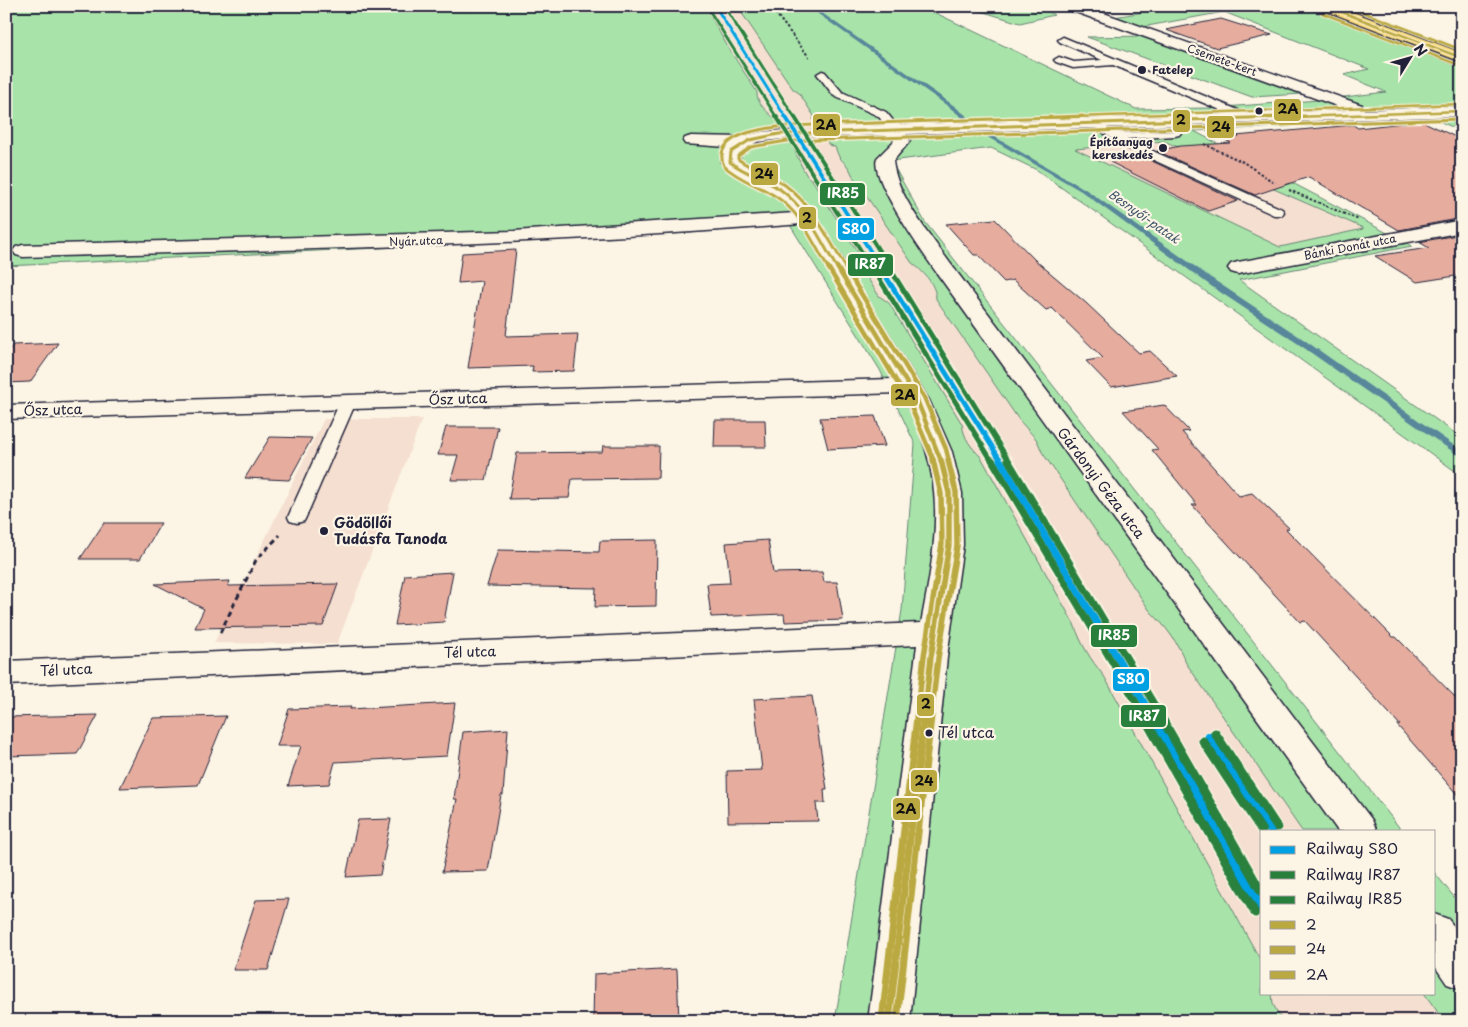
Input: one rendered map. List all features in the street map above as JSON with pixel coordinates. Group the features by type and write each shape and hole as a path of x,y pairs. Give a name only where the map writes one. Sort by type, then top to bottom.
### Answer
{"main road":[{"path":"1325,6 1461,58"}],"street":[{"name":"Csemete-kert","path":"1071,6 1372,114"},
{"path":"822,132 1462,111"},
{"path":"1437,112 1462,124"},
{"name":"Gárdonyi Géza utca","path":"895,129 902,141 886,156 884,169 902,205 939,261 1358,830"},
{"path":"691,142 743,142 762,137 784,135"},
{"path":"743,142 731,152 730,162 737,169 762,180 794,199 808,218 909,386 929,425 942,466 950,507 948,558 934,633 889,1021"},
{"name":"Nyár utca","path":"23,250 607,234 808,218"},
{"name":"Bánki Donát utca","path":"1238,268 1462,226"},
{"name":"Ősz utca","path":"6,412 909,386"},
{"name":"Tél utca","path":"6,673 934,633"},
{"path":"1436,935 1462,970"}],"lane":[{"path":"1063,40 1246,118"},
{"path":"1060,60 1073,65 1113,61"},
{"path":"822,74 838,94 882,114 895,129"},
{"path":"1094,122 1127,144 1278,212"},
{"path":"1114,136 1175,133"},
{"path":"297,517 348,402"}],"path":[{"path":"770,6 822,74"},
{"path":"1175,133 1198,141 1243,162 1279,186"},
{"path":"1287,189 1319,201 1396,238"},
{"path":"229,635 219,635 256,560 297,517"}],"shaded area":[{"path":"702,6 737,6 793,89 799,93 829,145 835,147 843,163 849,168 912,263 921,270 936,292 936,300 1019,420 1037,440 1042,452 1150,611 1166,627 1178,644 1186,663 1301,830 1260,830 1260,959 1104,676 1080,641 1074,624 981,457 970,447 964,435 962,424 889,303 879,296 865,274 867,267 813,181 807,176 778,123 768,115 757,96 757,91"},
{"path":"1164,141 1364,229 1280,247 1074,149"},
{"name":"Gödöllői Tudásfa Tanoda","path":"324,419 422,419 337,644 214,643"},
{"path":"1272,994 1425,994 1444,1021 1282,1021 1273,1004"}],"green space":[{"path":"12,6 453,6 453,11 509,6 702,6 708,12 757,92 759,101 783,129 807,176 813,181 867,267 865,274 879,296 889,303 962,424 964,434 981,457 1074,624 1086,651 1104,676 1260,959 1260,994 1272,994 1273,1004 1282,1021 835,1021 902,610 915,444 880,370 790,225 689,233 6,266 6,10"},
{"path":"737,6 921,6 1136,109 1210,108 1319,100 1386,92 1344,75 1369,69 1224,12 1142,27 1114,17 1179,6 1301,6 1462,68 1462,131 1436,120 1194,131 1412,246 1239,280 1462,438 1462,476 1037,170 991,148 891,161 925,222 1401,830 1301,830 1186,663 1171,635 1150,611 1042,452 1037,440 1019,420 936,299 934,289 928,279 912,263 849,168 839,157 835,147 829,145 799,93 793,89","holes":["1164,141 1363,229 1280,247 1075,149"]},
{"path":"964,6 1041,6 1054,15 1020,23"},
{"path":"1148,36 1302,94 1252,97 1087,37"},
{"path":"1436,874 1462,907 1462,1021 1444,1021 1425,994 1436,994"}],"building":[{"path":"1221,19 1272,35 1217,48 1166,30"},
{"path":"1422,121 1462,140 1462,218 1399,230 1309,177 1255,195 1157,151 1180,146 1231,143 1224,139 1239,137 1236,136 1353,125 1358,128"},
{"path":"1139,155 1238,201 1208,211 1110,162"},
{"path":"995,219 1035,260 1086,303 1139,353 1150,351 1177,376 1111,387 1086,361 1103,358 1052,308 1046,310 1013,280 1004,282 978,255 974,255 946,224"},
{"path":"1462,234 1462,275 1417,282 1375,256 1429,248 1419,242"},
{"path":"516,250 506,336 578,334 574,371 532,372 533,366 468,368 482,281 458,283 462,253"},
{"path":"58,343 30,382 6,383 6,354 13,345"},
{"path":"1164,405 1189,431 1182,432 1239,496 1252,493 1289,528 1286,529 1393,637 1396,637 1462,704 1462,800 1397,725 1400,725 1305,621 1300,622 1192,505 1197,505 1152,450 1158,449 1123,411"},
{"path":"875,416 885,446 828,449 820,418"},
{"path":"715,420 765,420 766,447 714,447"},
{"path":"446,427 498,427 486,480 451,480 458,455 438,455"},
{"path":"270,437 312,438 289,480 245,478"},
{"path":"603,446 659,446 658,478 572,479 569,498 509,499 517,453 602,452"},
{"path":"104,523 161,523 140,559 80,559"},
{"path":"657,540 656,606 595,607 596,588 487,586 498,550 599,552 600,541"},
{"path":"768,540 773,573 822,572 824,582 837,582 843,620 785,622 784,614 711,617 707,584 730,583 726,543"},
{"path":"453,572 444,622 395,625 405,575"},
{"path":"230,581 228,586 338,584 323,626 195,628 204,609 155,584"},
{"path":"812,696 827,789 824,789 825,803 816,803 818,821 728,822 727,771 762,770 754,699"},
{"path":"455,703 447,756 335,762 329,784 288,786 301,746 277,746 289,709 351,707 350,709"},
{"path":"98,715 77,754 6,756 6,717"},
{"path":"226,716 198,785 120,788 153,718"},
{"path":"508,729 503,795 501,795 488,871 442,872 457,799 454,799 463,732"},
{"path":"391,819 380,875 346,877 358,820"},
{"path":"289,899 268,970 233,970 256,900"},
{"path":"677,969 679,1021 593,1021 594,974"}],"waterway":[{"name":"Besnyői-patak","path":"809,6 951,106 986,134 1083,190 1214,284 1300,341 1462,455"}],"tunnel":[{"path":"784,135 822,132"}],"rail line":[{"name":"S80","path":"715,6 957,388 1119,658 1260,905"},
{"name":"IR85","path":"724,6 963,384 1125,654 1260,890"},
{"name":"IR87","path":"709,10 951,392 1113,662 1255,913"},
{"name":"IR85","path":"1215,733 1277,827"},
{"name":"S80","path":"1209,737 1270,830"},
{"name":"IR87","path":"1203,741 1261,830"}],"transit line":[{"name":"2","path":"1326,6 1462,58"},
{"name":"2A","path":"1347,6 1462,50"},
{"name":"24","path":"1322,13 1459,65"},
{"name":"2A","path":"882,1020 924,656 942,544 941,494 932,454 910,404 796,214 770,192 737,177 726,168 723,165 723,154 726,146 732,140 749,132 786,126 1462,104"},
{"name":"2","path":"889,1021 931,657 949,545 949,493 939,452 917,400 802,209 780,190 743,172 730,162 731,152 750,140 764,136 787,134 1462,111"},
{"name":"24","path":"897,1021 938,658 957,546 956,492 946,449 924,397 808,205 784,184 747,166 738,159 738,156 751,147 787,141 1462,119"}],"place":[{"name":"Fatelep","path":"1142,70"},
{"name":"Építőanyag kereskedés","path":"1163,148"},
{"name":"Gödöllői Tudásfa Tanoda","path":"324,531"},
{"name":"Tél utca","path":"929,733"}]}
